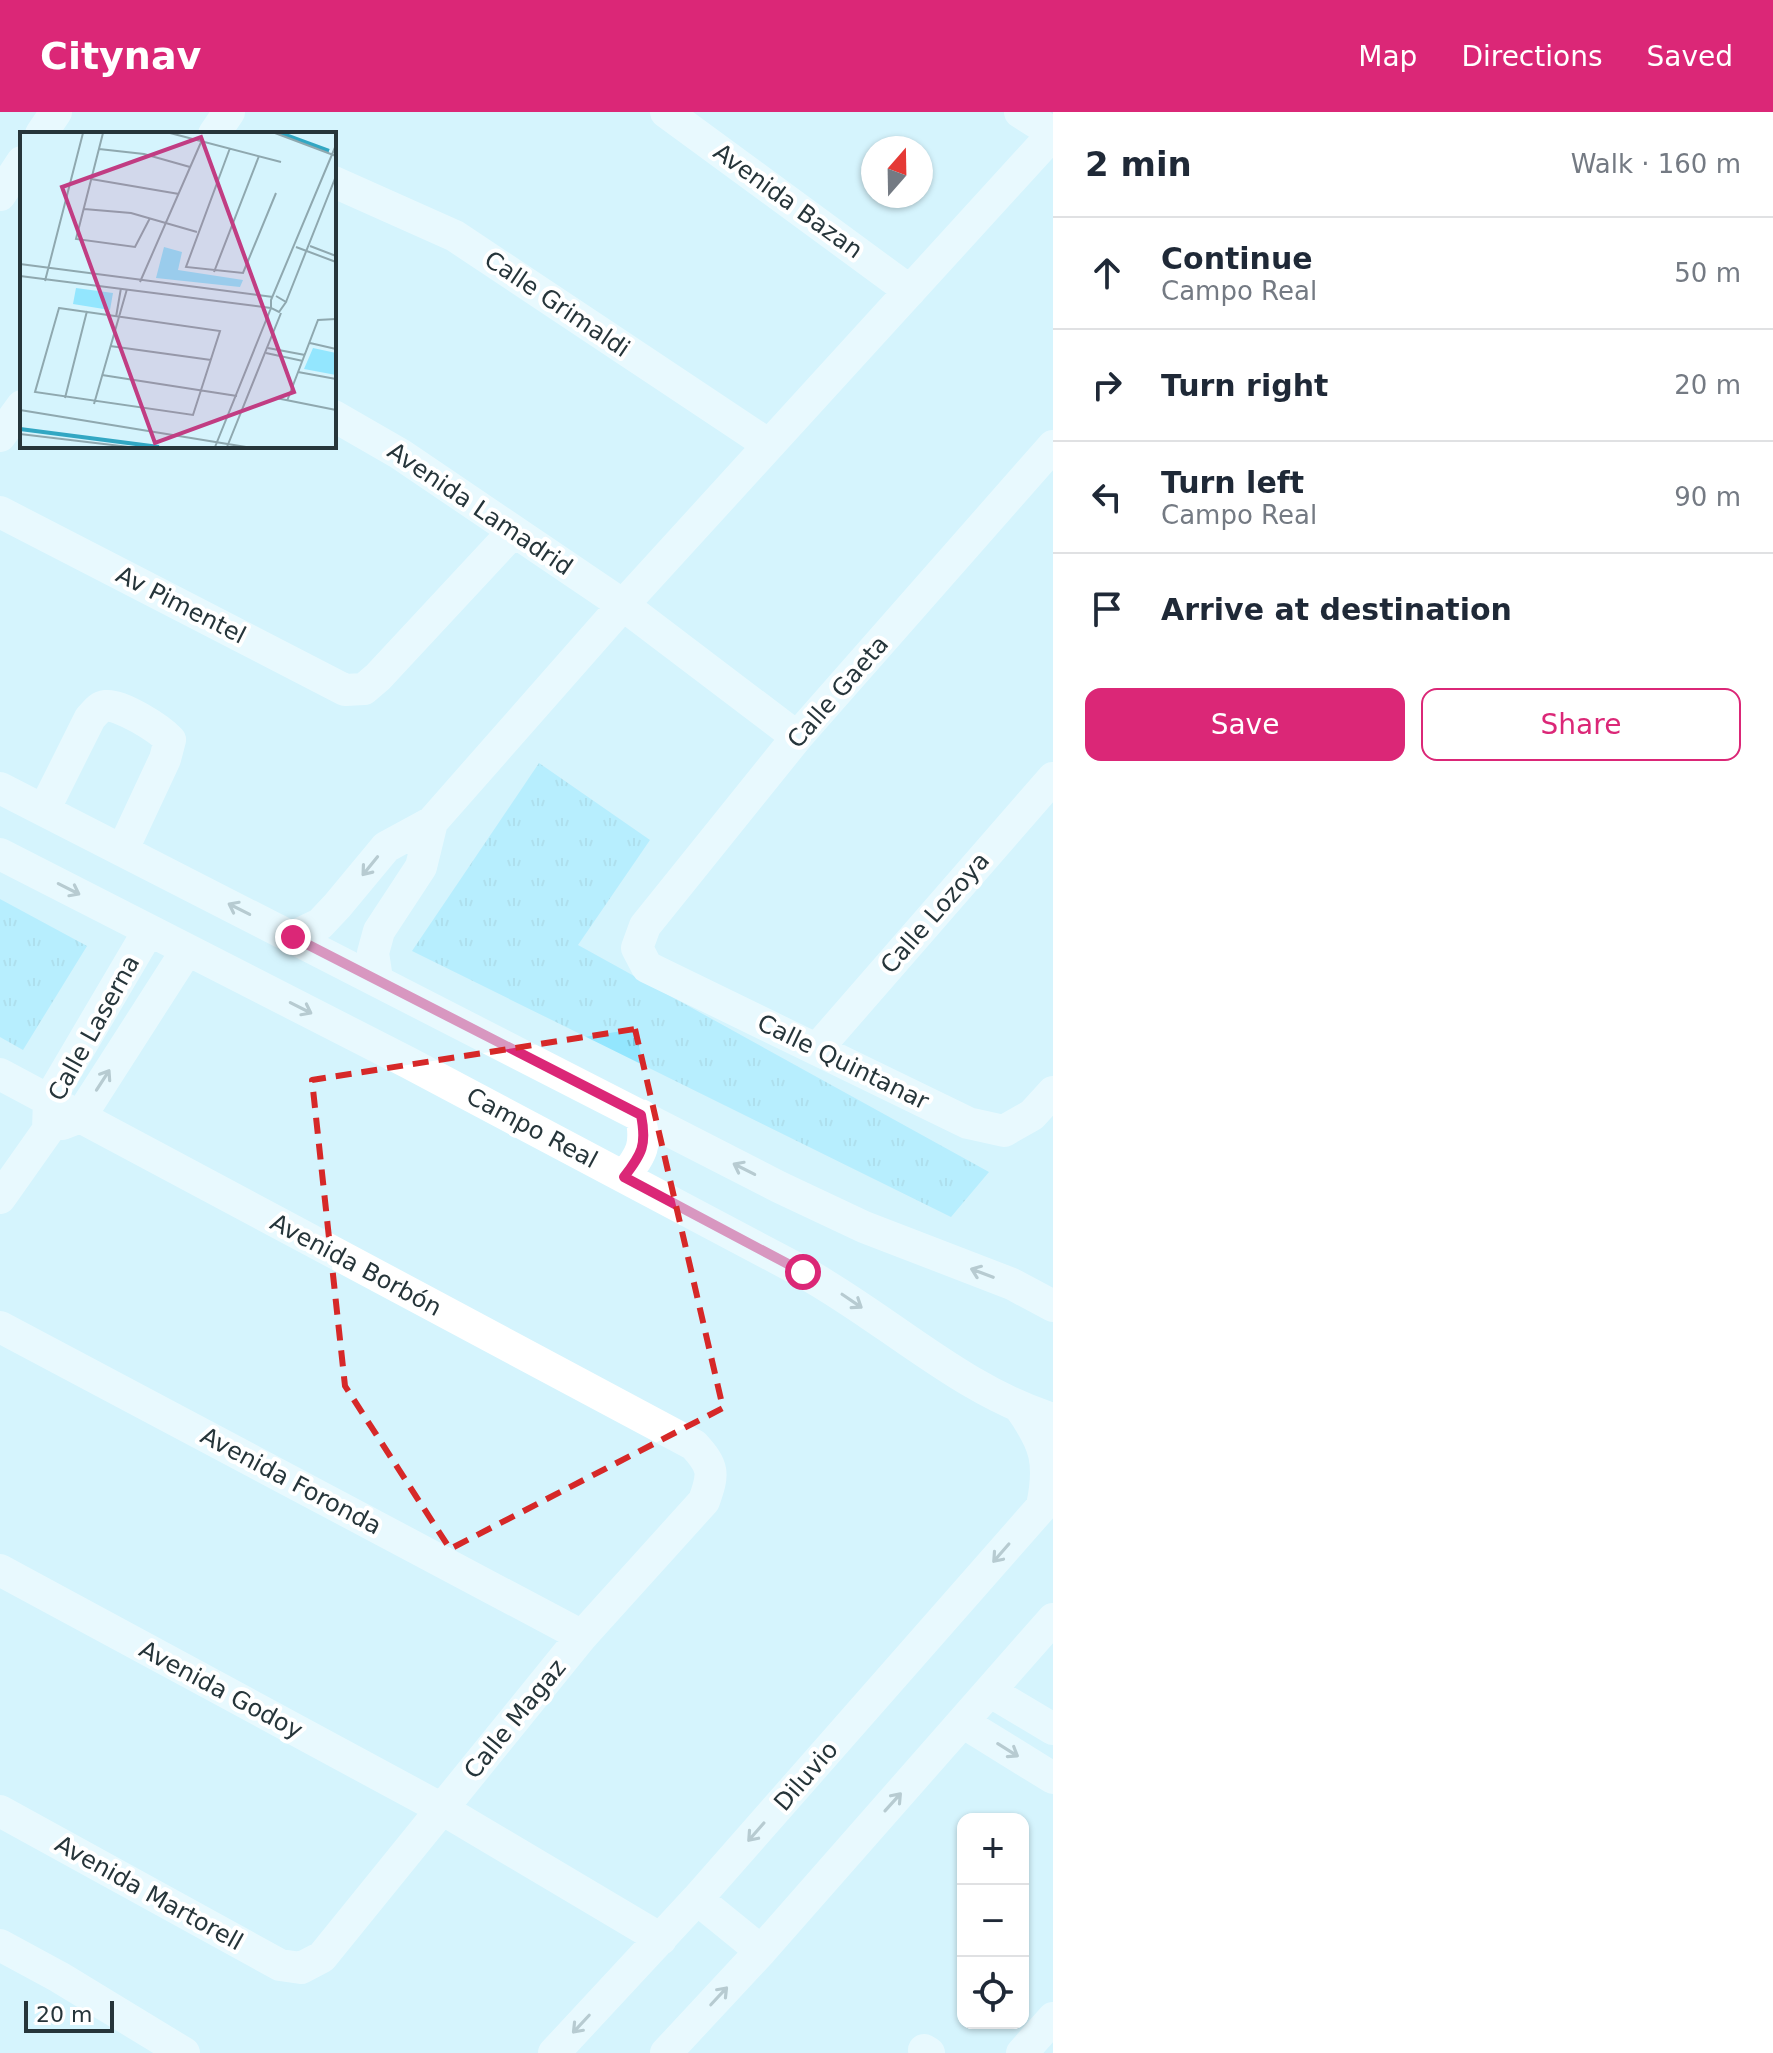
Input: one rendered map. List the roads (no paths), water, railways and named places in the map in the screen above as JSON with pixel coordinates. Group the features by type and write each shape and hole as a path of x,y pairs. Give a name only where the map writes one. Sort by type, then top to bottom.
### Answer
{"street":[{"path":"42,132 56,112"},
{"name":"Avenida Bazan","path":"666,112 910,291"},
{"path":"293,937 320,924 386,847 432,822 623,605 1053,134 1020,112"},
{"path":"0,195 20,165"},
{"name":"Calle Grimaldi","path":"336,183 455,236 769,445"},
{"path":"0,436 20,409"},
{"name":"Avenida Lamadrid","path":"336,417 400,454 623,605 797,737"},
{"name":"Calle Gaeta","path":"637,948 645,926 797,737 1053,446"},
{"name":"Av Pimentel","path":"0,512 345,690 364,689 513,532"},
{"path":"44,810 90,718 100,707 110,705 160,728 170,740 165,759 123,849"},
{"name":"Calle Lozoya","path":"817,1049 1053,778"},
{"path":"4,794 123,849 779,1187 864,1227 1012,1284 1053,1306"},
{"path":"377,979 373,953 379,931 421,867 432,822"},
{"name":"Campo Real","path":"0,854 624,1177 833,1289 965,1379 1020,1408 1053,1419"},
{"name":"Calle Laserna","path":"0,1198 149,930"},
{"name":"Calle Quintanar","path":"637,948 647,967 968,1123 1004,1131 1032,1115 1053,1092"},
{"name":"Calle Laserna","path":"80,1117 187,950"},
{"name":"Avenida Borbón","path":"0,1074 48,1115 80,1117 694,1445 709,1461"},
{"path":"624,1177 640,1157 645,1135 641,1115"},
{"name":"Avenida Foronda","path":"0,1327 582,1636"},
{"path":"1020,1408 1043,1444 1048,1500"},
{"name":"Calle Magaz","path":"301,1968 322,1957 582,1636 704,1501 712,1479 709,1461"},
{"name":"Diluvio","path":"554,2053 697,1899 1048,1500"},
{"name":"Avenida Godoy","path":"0,1570 442,1809 661,1939"},
{"path":"666,2053 761,1951 1053,1619"},
{"path":"991,1692 1053,1729"},
{"path":"964,1723 1053,1778"},
{"name":"Avenida Martorell","path":"0,1811 280,1965 301,1968"},
{"path":"697,1899 761,1951"},
{"path":"0,1945 184,2053"},
{"path":"1022,2053 1053,2018"}]}
